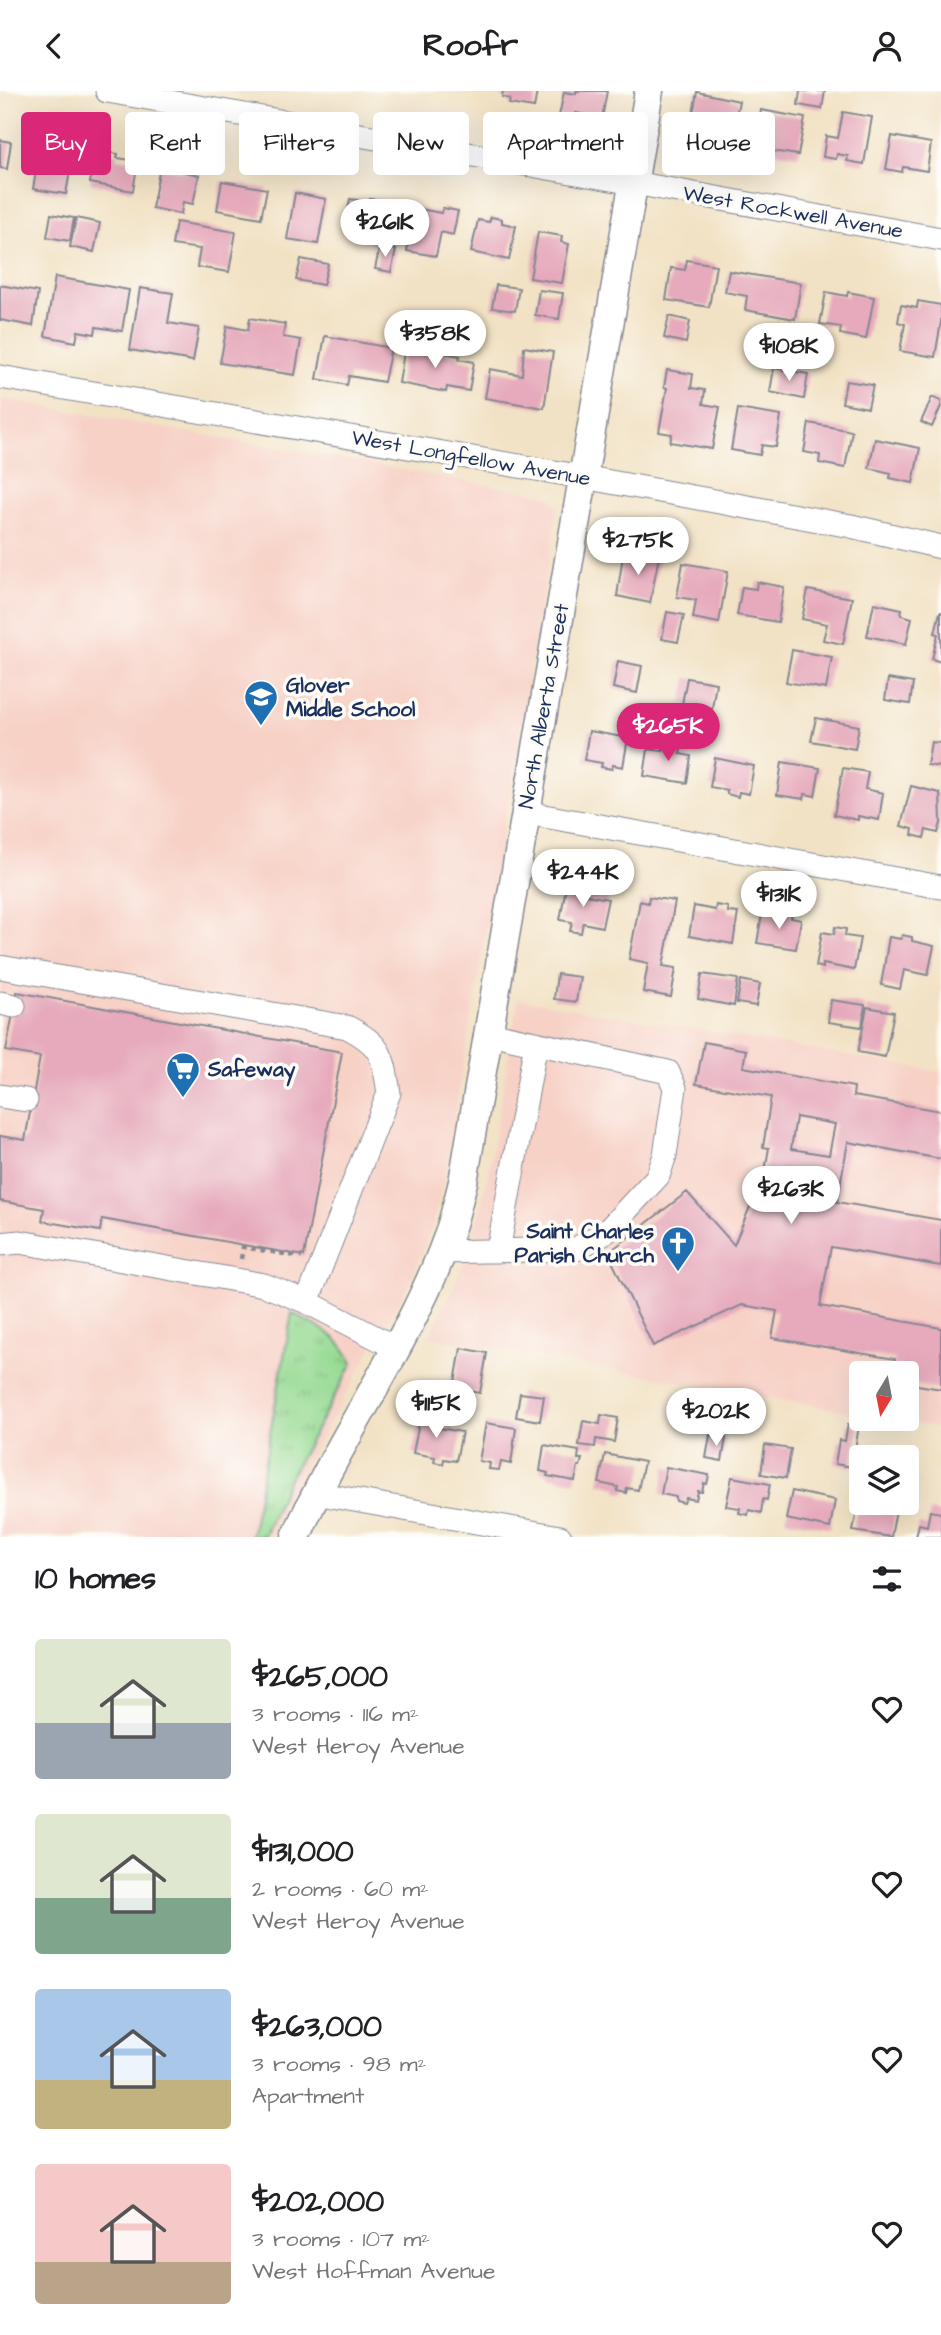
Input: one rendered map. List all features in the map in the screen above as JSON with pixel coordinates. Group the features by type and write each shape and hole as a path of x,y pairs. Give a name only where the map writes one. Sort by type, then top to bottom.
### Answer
{"main road":[{"name":"North Alberta Street","path":"296,1537 315,1493 428,1286 448,1237 463,1182 649,91"}],"street":[{"name":"West Rockwell Avenue","path":"107,91 941,239"},
{"name":"West Longfellow Avenue","path":"0,377 583,477 851,526 941,547"},
{"path":"527,813 941,887"},
{"path":"0,967 347,1027 369,1039 384,1062 389,1093 307,1302"},
{"path":"442,1252 576,1249 607,1231 658,1176 665,1155 675,1088 668,1072 489,1033"},
{"path":"498,1251 536,1043"},
{"path":"0,1095 26,1100"},
{"path":"0,1244 20,1242 264,1285 307,1302 396,1348"},
{"path":"315,1493 560,1537"}],"shaded area":[{"path":"0,399 540,494 552,498 558,506 443,1185 430,1232 413,1277 298,1478 270,1537 0,1537"},
{"path":"518,999 941,1072 941,1428 919,1424 919,1361 849,1361 849,1412 429,1337 455,1285 473,1235 488,1176"}],"green space":[{"path":"292,1313 334,1338 353,1363 287,1482 263,1537 251,1537"}],"building":[{"path":"503,91 537,91 534,108 509,104 510,99 502,97"},
{"path":"576,91 607,91 603,112 560,112 564,92 576,94"},
{"path":"800,91 825,91 822,109 798,105"},
{"path":"697,92 739,101 737,112 693,112"},
{"path":"843,112 872,117 864,164 847,161 848,156 837,154 836,159 823,157 826,136 838,138"},
{"path":"775,113 805,118 798,155 775,151"},
{"path":"892,136 931,143 927,171 903,167 902,172 886,169"},
{"path":"0,140 11,142 7,169 0,168"},
{"path":"111,153 118,154 117,158 125,159 125,175 136,175 133,191 90,183 91,175 111,175"},
{"path":"35,175 69,175 66,194 33,189"},
{"path":"158,175 199,175 193,204 183,202 181,214 152,208"},
{"path":"222,181 267,189 261,218 217,210"},
{"path":"295,193 326,199 318,244 287,239"},
{"path":"350,199 392,203 386,238 376,236 375,243 362,240 363,234 344,230"},
{"path":"415,208 441,213 443,208 458,211 453,235 441,232 436,256 407,251"},
{"path":"51,214 74,218 70,241 47,237"},
{"path":"491,217 516,226 509,260 471,252 478,220 489,222"},
{"path":"76,218 100,223 94,252 70,247"},
{"path":"176,222 236,232 229,272 197,267 200,249 172,245"},
{"path":"538,232 562,236 561,242 569,244 562,283 530,278"},
{"path":"380,246 396,250 391,272 375,269"},
{"path":"301,259 328,264 323,285 296,280"},
{"path":"687,260 716,265 709,307 666,300 671,268 685,270"},
{"path":"729,271 801,283 795,319 745,310 747,296 725,292"},
{"path":"55,277 129,290 122,331 96,327 95,334 78,331 76,342 45,336"},
{"path":"0,285 38,292 33,326 0,320"},
{"path":"496,285 519,288 515,311 492,308"},
{"path":"140,288 173,293 168,323 199,328 193,361 130,350"},
{"path":"539,290 563,293 559,319 535,315"},
{"path":"826,292 847,296 848,292 874,297 866,339 840,334 841,327 820,324"},
{"path":"918,301 941,305 935,357 900,351 905,324 898,322 901,305 917,308"},
{"path":"669,316 690,321 686,343 664,338"},
{"path":"250,318 285,324 283,337 301,340 295,375 220,363 227,326 248,330"},
{"path":"325,336 391,348 384,382 349,376 347,385 317,379"},
{"path":"798,340 822,344 818,367 794,364"},
{"path":"405,346 460,356 459,359 474,362 469,391 447,387 446,392 399,383"},
{"path":"524,347 553,352 544,408 485,398 490,369 522,375"},
{"path":"774,368 808,374 804,399 770,392"},
{"path":"667,370 693,374 691,388 705,390 703,404 720,407 712,449 670,442 672,434 659,432 667,388 664,387"},
{"path":"846,381 873,385 868,408 842,403"},
{"path":"932,397 941,401 941,406 932,427 921,422"},
{"path":"738,409 781,416 776,447 762,445 760,455 731,450"},
{"path":"809,423 852,431 845,468 819,463 820,455 804,452"},
{"path":"875,439 920,448 913,483 890,478 891,473 869,468"},
{"path":"634,551 659,556 650,603 617,596 623,555 633,557"},
{"path":"683,563 728,571 719,623 693,618 696,600 677,597"},
{"path":"757,582 784,587 778,622 737,615 742,587 756,589"},
{"path":"808,590 852,598 843,644 823,640 827,624 802,619"},
{"path":"874,603 902,609 901,615 912,618 906,644 867,636"},
{"path":"667,612 684,615 678,642 662,639"},
{"path":"941,612 941,662 932,659"},
{"path":"792,650 832,657 826,689 786,682"},
{"path":"618,661 642,666 637,693 613,688"},
{"path":"687,678 716,683 712,709 682,704"},
{"path":"888,679 913,683 910,704 885,700"},
{"path":"816,718 859,726 855,749 811,741"},
{"path":"589,731 628,738 623,767 613,765 612,769 601,767 602,763 584,760"},
{"path":"665,740 682,742 680,754 691,756 687,783 644,776 648,749 663,751"},
{"path":"931,742 941,743 941,767 927,765"},
{"path":"715,758 754,766 749,794 739,792 738,797 727,794 727,790 710,787"},
{"path":"782,762 820,768 815,796 805,794 804,799 777,795"},
{"path":"843,768 868,772 865,789 883,793 879,820 858,816 858,820 834,815"},
{"path":"911,786 940,793 941,823 938,833 926,830 924,838 912,835 913,829 901,826"},
{"path":"566,887 587,892 586,895 608,899 602,927 583,923 581,933 570,931 572,922 560,920"},
{"path":"649,897 675,901 663,966 676,968 671,997 643,992 648,963 629,959 640,901 648,903"},
{"path":"716,905 728,907 728,912 738,913 733,944 689,936 694,906 715,910"},
{"path":"780,912 792,914 791,918 801,920 796,949 757,943 762,914 779,917"},
{"path":"835,927 846,929 845,936 860,938 854,970 823,964 823,968 816,966 822,932 834,934"},
{"path":"902,935 912,937 912,941 934,946 928,975 904,970 900,989 881,985 889,937 901,939"},
{"path":"557,974 580,977 576,1002 554,999"},
{"path":"702,974 738,979 734,1006 698,999"},
{"path":"741,980 760,984 756,1006 737,1003"},
{"name":"Safeway","path":"17,992 342,1052 304,1256 102,1219 100,1231 42,1221 44,1209 0,1201 0,1136 25,1140 40,1057 6,1051"},
{"path":"831,1000 865,1005 862,1027 828,1022"},
{"path":"867,1007 894,1012 885,1057 858,1052"},
{"path":"704,1042 746,1050 743,1067 854,1087 853,1096 941,1111 941,1159 848,1142 837,1202 941,1220 941,1266 831,1247 820,1306 941,1328 941,1389 919,1385 919,1361 895,1361 772,1338 777,1311 742,1305 653,1346 608,1253 687,1192 734,1245 765,1171 769,1148 763,1147 771,1097 696,1084","holes":["796,1117 835,1124 829,1155 791,1149"]},
{"path":"461,1348 487,1353 480,1393 454,1388"},
{"path":"520,1393 544,1396 540,1421 516,1417"},
{"path":"421,1413 442,1417 439,1428 462,1432 456,1461 444,1459 443,1464 434,1462 435,1457 413,1453"},
{"path":"601,1415 618,1418 614,1442 596,1439 595,1447 579,1445 583,1421 600,1424"},
{"path":"486,1423 516,1428 511,1464 501,1462 499,1470 489,1469 490,1463 479,1461"},
{"path":"849,1424 849,1431 858,1431 856,1445 849,1445 849,1466 835,1464 839,1440 845,1441"},
{"path":"710,1435 726,1438 722,1461 706,1458"},
{"path":"544,1445 579,1451 578,1459 582,1459 575,1481 547,1476 548,1473 540,1471"},
{"path":"765,1445 791,1449 786,1478 761,1474"},
{"path":"605,1454 644,1462 638,1490 627,1488 626,1493 617,1491 618,1487 599,1483"},
{"path":"666,1467 709,1475 702,1492 698,1491 696,1500 686,1498 684,1503 676,1501 676,1497 661,1494"},
{"path":"732,1477 770,1484 767,1500 763,1499 761,1513 749,1510 748,1515 739,1513 740,1508 726,1506"},
{"path":"792,1491 835,1500 830,1528 786,1519"},
{"path":"930,1511 941,1513 941,1537 916,1537 919,1524 927,1526"},
{"path":"856,1515 895,1515 891,1537 853,1531"}],"place":[{"name":"Glover Middle School","path":"261,727"},
{"name":"Safeway","path":"183,1099"},
{"name":"Saint Charles Parish Church","path":"678,1273"}]}
